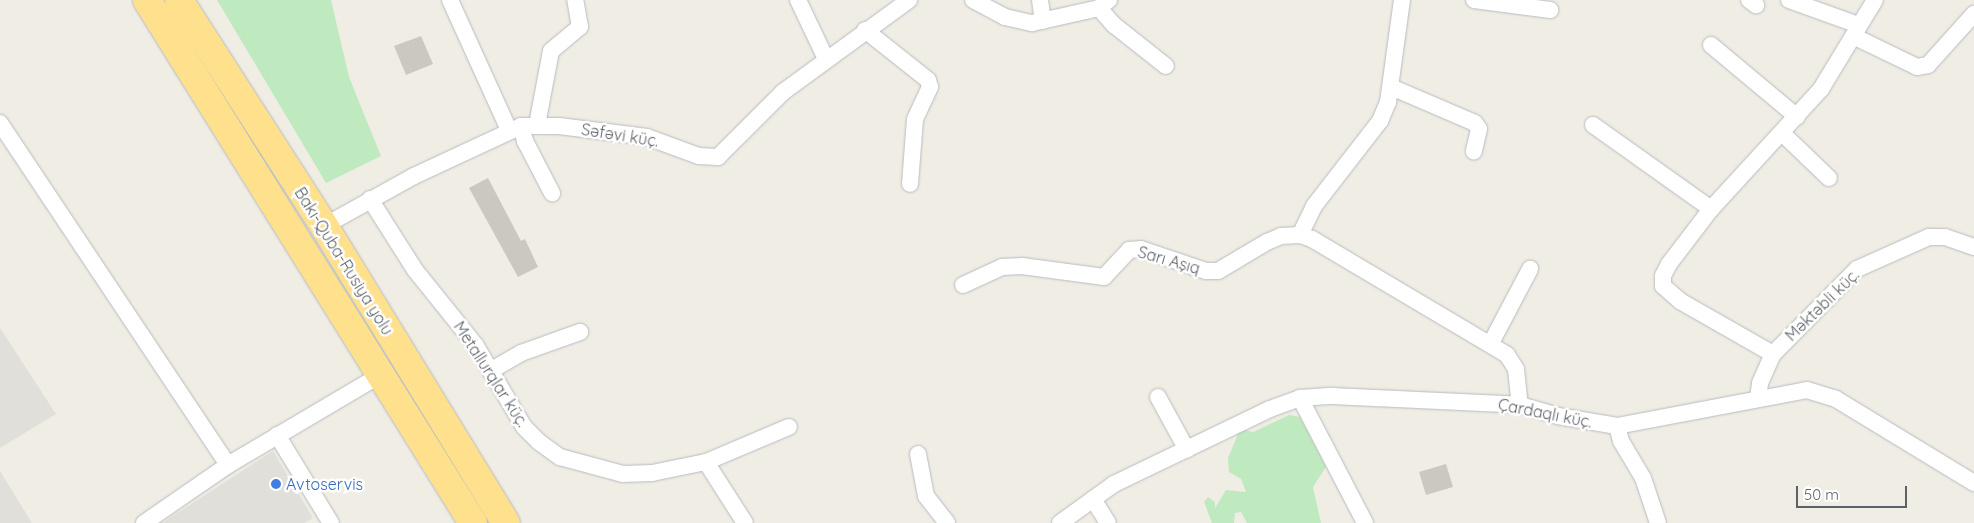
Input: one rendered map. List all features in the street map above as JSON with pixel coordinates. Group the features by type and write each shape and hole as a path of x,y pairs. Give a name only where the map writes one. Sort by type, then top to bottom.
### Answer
{"highway":[{"name":"Bakı-Quba-Rusiya yolu","path":"147,0 382,374 473,523"},
{"name":"Bakı-Quba-Rusiya yolu","path":"179,0 324,226 506,523"}],"street":[{"path":"450,0 522,127 525,141 552,193"},
{"path":"324,226 370,199 522,127 551,51 580,27 575,0"},
{"path":"798,0 826,59"},
{"name":"Səfəvi küç.","path":"522,127 647,137 699,156 718,157 764,108 826,59 909,0"},
{"path":"973,0 998,6 1017,22 1043,21 1104,4 1114,25 1166,66"},
{"path":"1040,0 1043,21"},
{"path":"1402,0 1388,102 1377,127 1314,206 1300,235 1312,238 1491,343 1507,355 1516,369 1520,405"},
{"path":"1474,0 1550,10"},
{"path":"1789,0 1856,31 1917,67 1928,65 1972,23"},
{"path":"1773,354 1680,301 1663,286 1663,276 1669,264 1711,209 1797,117 1820,89 1875,0"},
{"path":"865,30 928,80 930,87 915,119 910,184"},
{"path":"1711,45 1797,117"},
{"path":"1391,86 1476,123 1479,129 1474,150"},
{"path":"0,123 228,465"},
{"path":"1593,126 1711,209"},
{"path":"1782,133 1829,178"},
{"name":"Metallurqlar küç.","path":"370,199 415,270 460,324 524,427 560,457 623,474 652,473 706,462 789,427"},
{"name":"Sarı Aşıq","path":"963,285 1002,267 1022,266 1104,277 1129,250 1140,249 1206,271 1218,271 1267,242 1281,236 1300,235"},
{"name":"Məktəbli küç.","path":"1758,398 1760,383 1773,354 1857,269 1929,237 1945,237 1974,247"},
{"path":"1491,343 1530,269"},
{"path":"490,371 521,353 580,332"},
{"path":"144,523 228,465 382,374"},
{"name":"Çardaqlı küç.","path":"1060,523 1093,499 1139,470 1187,450 1270,409 1300,398 1332,396 1520,405 1558,416 1617,426 1758,398 1807,390 1822,392 1974,482"},
{"path":"1158,397 1187,450"},
{"path":"1300,398 1365,523"},
{"path":"1617,426 1621,441 1643,478 1658,523"},
{"path":"277,435 331,523"},
{"path":"918,454 926,496 946,523"},
{"path":"706,462 745,523"},
{"path":"1093,499 1108,523"}],"shaded area":[{"path":"0,328 56,414 0,448"},
{"path":"273,451 313,518 304,523 162,523"},
{"path":"0,471 32,523 0,523"}],"green space":[{"path":"217,0 331,0 349,77 381,156 326,183"},
{"path":"1289,415 1300,417 1326,467 1313,487 1321,523 1247,523 1241,512 1235,513 1234,523 1212,523 1204,502 1208,497 1215,502 1215,508 1226,490 1246,492 1241,479 1229,472 1228,458 1240,429 1253,432"}],"building":[{"path":"421,36 433,64 406,75 394,46"},
{"path":"488,178 521,241 525,239 538,267 518,277 469,188"},
{"path":"1446,464 1453,487 1426,495 1419,472"}],"place":[{"name":"Avtoservis","path":"276,484"}]}
